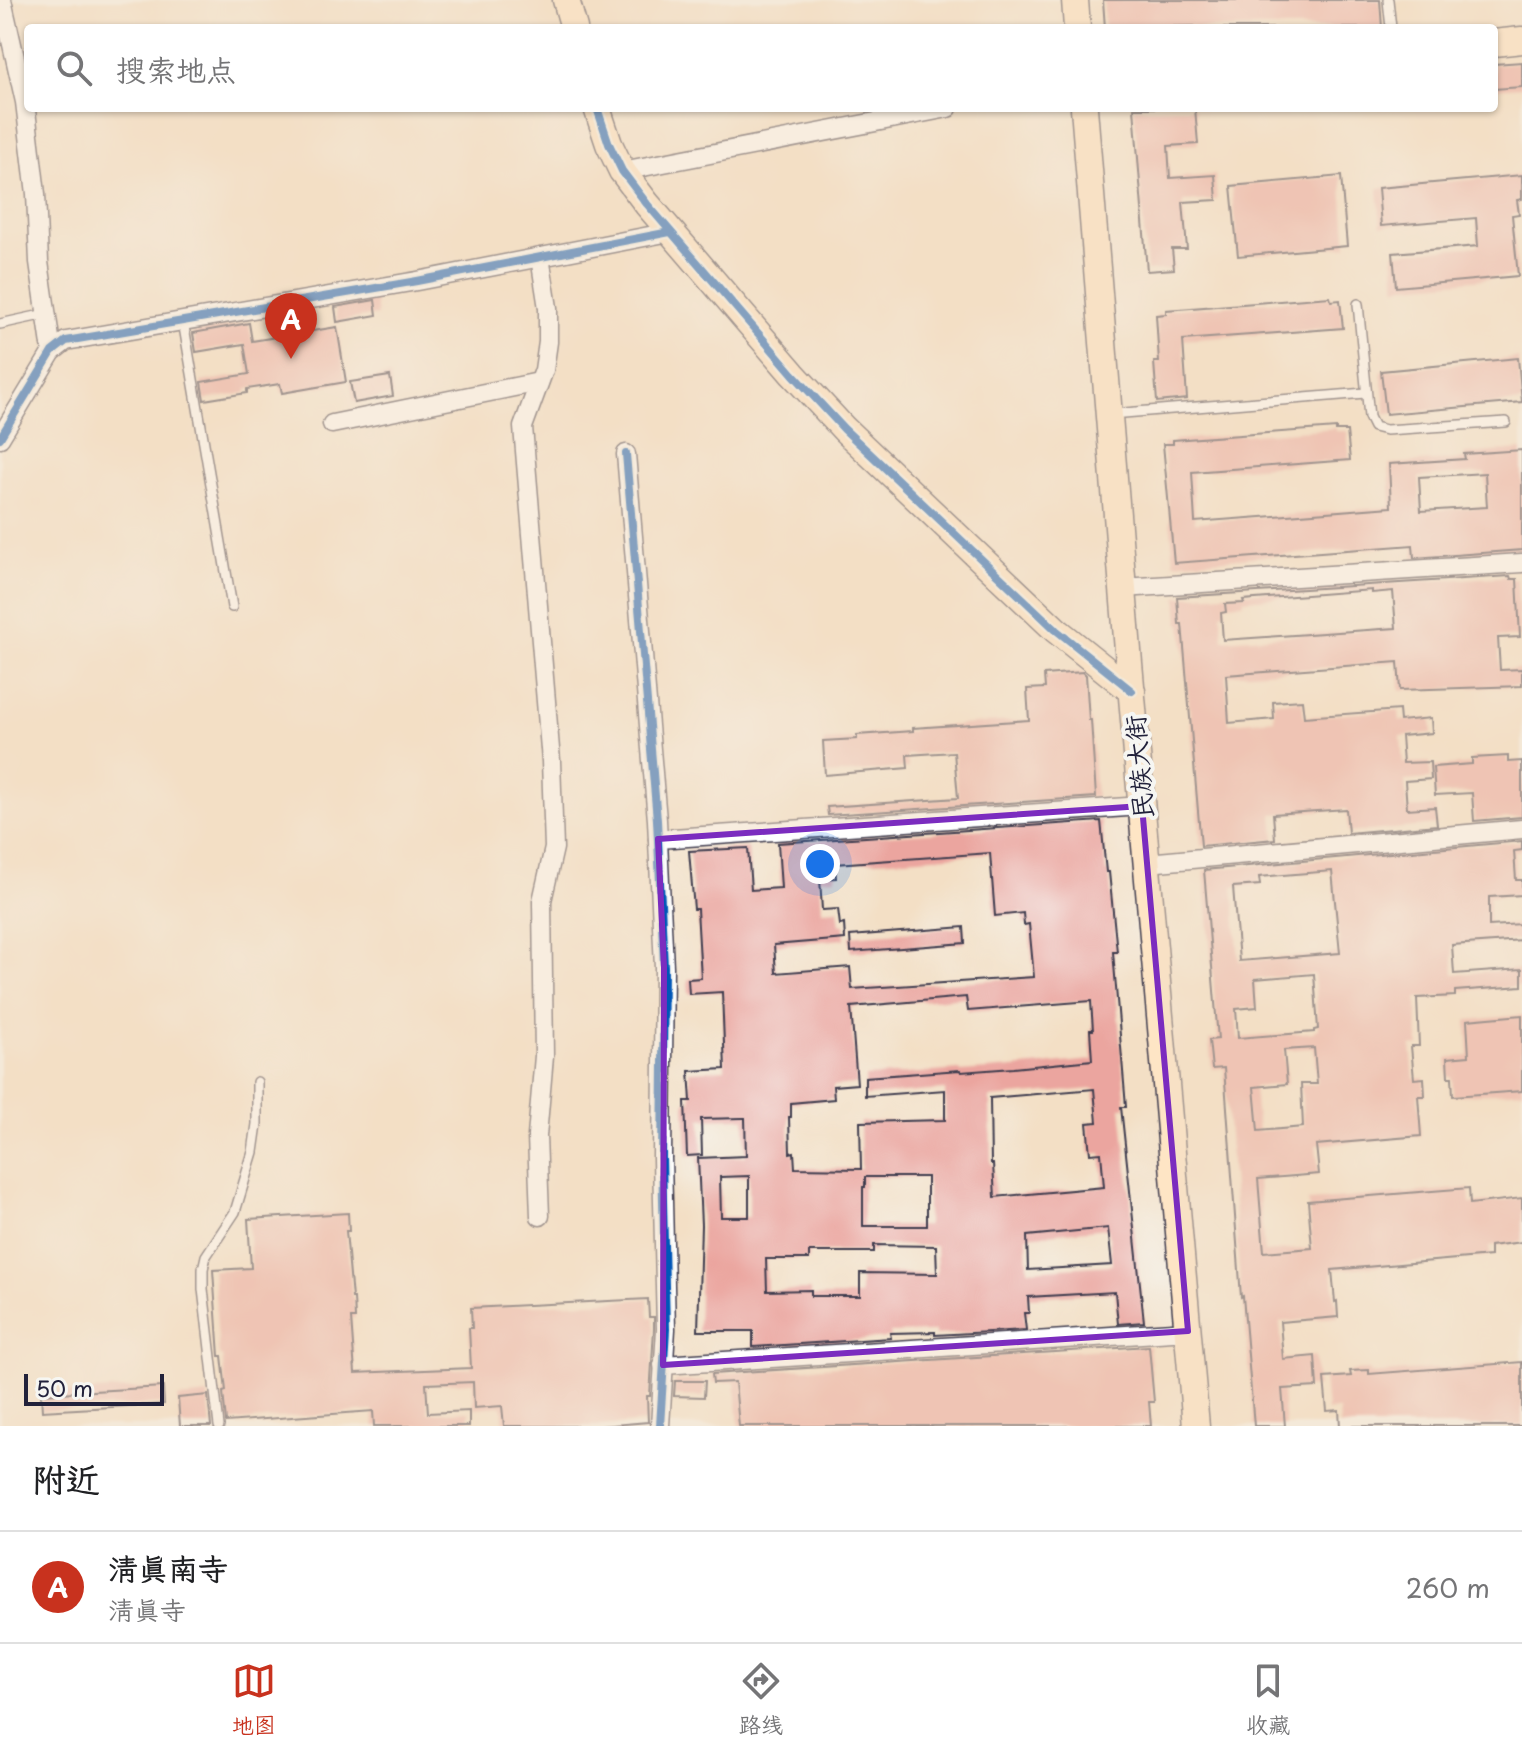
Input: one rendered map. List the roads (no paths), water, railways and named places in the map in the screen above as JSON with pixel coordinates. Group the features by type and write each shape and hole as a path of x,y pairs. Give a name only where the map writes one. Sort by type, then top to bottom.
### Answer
{"main road":[{"path":"566,0 573,24"},
{"path":"1075,0 1077,24"},
{"path":"1498,43 1522,40"},
{"path":"598,112 622,171 670,232 793,374 844,429 1056,630 1132,691"},
{"name":"民族大街","path":"1084,112 1196,1426"}],"street":[{"path":"2,0 24,98"},
{"path":"26,112 36,194 39,262 52,352"},
{"path":"622,171 927,112"},
{"path":"0,438 52,352 66,341 417,281 670,232"},
{"path":"540,257 548,308 548,342 544,370 523,427 551,761 554,848 542,901 544,1056 537,1136 540,1216"},
{"path":"332,424 539,382"},
{"path":"626,454 658,839 664,967 662,1158 666,1329 660,1426"},
{"path":"1123,588 1522,563"},
{"path":"658,839 1142,806"},
{"path":"1147,863 1522,829"},
{"path":"663,1365 1188,1331"}],"lane":[{"path":"1388,0 1391,24"},
{"path":"1358,304 1365,393 1374,427 1386,430 1506,422"},
{"path":"0,324 46,314"},
{"path":"183,321 232,607"},
{"path":"1109,414 1365,393"},
{"path":"219,1426 203,1269 206,1256 235,1212 253,1152 257,1082"}],"place":[{"name":"清真南寺","path":"291,359"}]}
